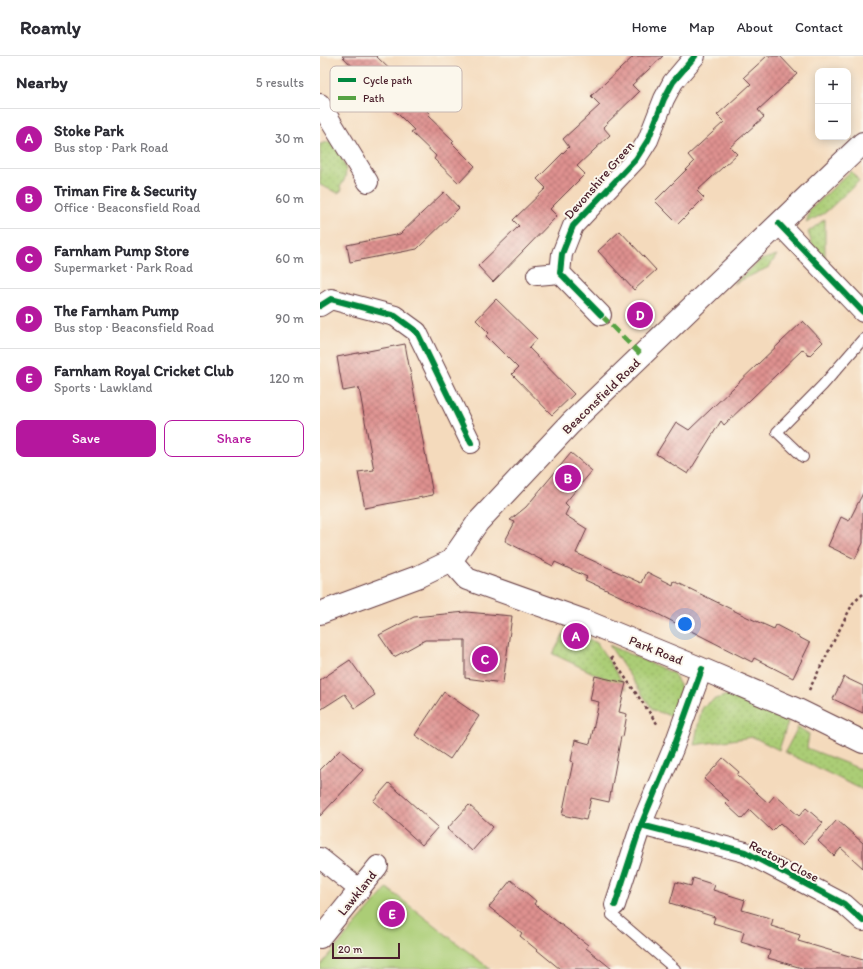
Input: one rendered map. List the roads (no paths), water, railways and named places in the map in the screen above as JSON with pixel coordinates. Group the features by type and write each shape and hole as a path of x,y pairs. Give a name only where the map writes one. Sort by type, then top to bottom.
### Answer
{"main road":[{"name":"Beaconsfield Road","path":"320,613 420,576 451,561 478,522 570,424 863,143"},
{"name":"Park Road","path":"451,561 467,579 585,621 702,669 798,710 863,742"}],"street":[{"name":"Devonshire Green","path":"560,274 562,254 573,226 636,159 648,140 673,82 695,56"},
{"path":"320,104 368,182"},
{"path":"779,224 863,312"},
{"path":"536,275 560,274 601,315"},
{"path":"320,306 331,299 395,316 417,332 471,443"},
{"path":"615,905 641,825 673,749 702,669"},
{"name":"Rectory Close","path":"641,825 745,852 844,904 863,921"},
{"path":"320,858 360,890"},
{"name":"Lawkland","path":"320,938 378,866"}],"lane":[{"path":"803,457 777,432 823,385 863,339"},
{"path":"615,905 612,915 675,969"}],"place":[{"name":"The Farnham Pump","path":"640,315"},
{"name":"Triman Fire & Security","path":"568,478"},
{"name":"Stoke Park","path":"576,636"},
{"name":"Farnham Pump Store","path":"485,659"},
{"name":"Farnham Royal Cricket Club","path":"392,914"}]}
